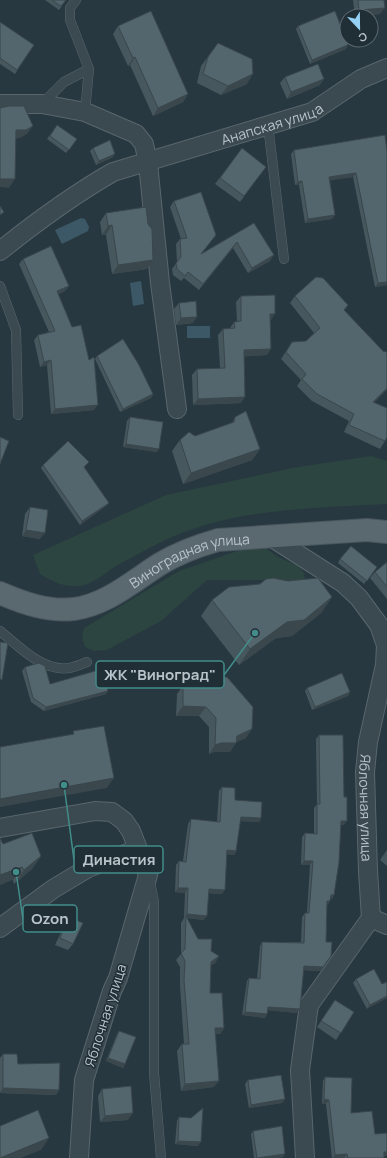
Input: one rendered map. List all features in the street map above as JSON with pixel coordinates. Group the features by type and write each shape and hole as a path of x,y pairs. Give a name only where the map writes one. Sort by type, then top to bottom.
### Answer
{"main road":[{"name":"Виноградная улица","path":"0,593 44,608 74,609 94,603 124,588 159,565 195,546 218,540 367,530 387,532"}],"street":[{"name":"Анапская улица","path":"0,251 33,224 84,189 113,172 148,163 312,112 361,79 387,68"},
{"path":"0,104 42,104 85,112 136,134 144,144 148,163 160,283 177,409"},
{"name":"Яблочная улица","path":"271,536 343,583 359,598 379,625 386,645 385,665 368,742 365,772 368,871 379,922 309,1005 300,1070 305,1158"},
{"path":"0,828 95,811 112,812 118,816 131,831 148,875"},
{"path":"0,928 53,889 88,868 138,849"},
{"name":"Яблочная улица","path":"78,1158 84,1080 112,991 118,978 148,875"}],"lane":[{"path":"76,0 70,8 70,20 89,69 85,112"},
{"path":"42,104 64,82 89,69"},
{"path":"268,125 284,259"},
{"path":"0,286 16,330 18,415"},
{"path":"0,631 41,663 54,667 69,668 87,662"},
{"path":"148,875 154,902 154,1073 161,1158"}],"green space":[{"path":"371,456 387,461 387,504 287,510 238,517 214,523 190,530 161,542 116,566 94,581 79,586 63,585 40,574 33,555 166,495 292,468"},
{"path":"262,546 278,557 299,567 302,570 305,580 207,580 161,621 107,650 94,651 85,647 82,637 84,628 179,571 243,549"}],"water":[{"path":"81,218 85,219 89,227 88,231 62,244 55,230"},
{"path":"141,281 144,304 133,306 130,283"},
{"path":"187,326 210,326 210,338 187,338"}],"building":[{"path":"52,0 66,0 61,6"},
{"path":"358,0 384,0 385,8 359,8"},
{"path":"151,11 188,94 158,108 135,57 133,58 118,26"},
{"path":"335,11 339,21 339,48 341,48 312,60 298,26"},
{"path":"0,22 34,45 17,70 0,58"},
{"path":"218,43 252,59 253,74 228,86 203,74 208,57"},
{"path":"318,64 324,79 291,92 285,77"},
{"path":"9,106 24,106 33,126 26,130 16,130 15,179 0,179 0,108"},
{"path":"57,125 77,139 69,150 50,136"},
{"path":"385,135 387,152 387,282 378,283 356,173 329,177 335,215 308,219 302,181 298,182 294,150"},
{"path":"110,140 115,154 99,161 93,148"},
{"path":"242,148 266,167 244,196 220,178"},
{"path":"201,192 216,235 201,254 254,223 274,255 252,268 237,242 203,284 188,272 185,276 177,269 176,263 181,257 180,239 187,238 174,201"},
{"path":"0,206 4,212 0,215"},
{"path":"146,207 148,224 152,229 153,260 118,265 112,225 108,226 106,213"},
{"path":"51,246 69,286 57,291 72,327 81,325 89,360 94,357 98,405 55,409 51,360 44,362 38,335 55,331 23,259"},
{"path":"316,277 323,278 348,305 344,310 384,352 385,351 387,353 387,388 373,402 387,408 387,437 385,441 349,425 354,414 317,394 302,379 306,374 286,352 292,342 306,341 320,328 295,296"},
{"path":"275,295 275,314 270,314 271,349 244,350 245,397 198,399 197,369 225,368 223,329 235,328 234,322 241,321 241,296"},
{"path":"196,301 197,317 181,318 179,303"},
{"path":"123,339 139,365 153,394 123,409 97,356"},
{"path":"246,411 260,449 191,473 180,440 189,432 195,436 234,422 235,417"},
{"path":"130,417 163,422 159,449 126,444"},
{"path":"0,437 9,441 0,464"},
{"path":"68,441 89,462 84,467 109,503 82,521 43,465"},
{"path":"30,507 48,510 45,533 26,530"},
{"path":"351,546 377,567 367,581 340,559"},
{"path":"387,562 387,587 375,572"},
{"path":"273,578 288,581 318,578 332,597 304,620 287,622 250,649 212,600 229,587 260,584 266,579"},
{"path":"0,642 8,643 2,680 0,679"},
{"path":"39,663 45,666 50,684 102,669 108,691 46,707 33,698 25,667"},
{"path":"188,668 219,669 219,677 227,677 253,707 252,729 237,736 236,743 221,743 215,745 216,718 206,707 183,706 183,684 188,684"},
{"path":"342,673 350,692 315,707 307,688"},
{"path":"104,726 114,778 0,799 0,747 74,734 73,731"},
{"path":"319,735 343,735 344,797 347,797 347,821 341,821 339,862 334,895 331,895 330,901 327,901 326,942 332,942 331,956 323,967 304,966 300,1009 268,1007 267,1014 245,1012 249,978 260,979 262,942 304,943 305,913 309,913 313,861 304,861 305,833 317,834 317,804 320,804"},
{"path":"222,787 235,788 235,800 262,802 261,818 241,817 236,851 227,850 225,890 209,889 207,916 187,914 188,888 178,888 179,861 186,862 191,819 220,822"},
{"path":"32,833 41,856 24,870 22,867 0,875 0,838 3,844"},
{"path":"186,916 198,939 212,939 211,951 219,956 211,962 210,993 222,993 224,1028 215,1028 219,1081 185,1084 182,1044 189,1044 184,980 185,961 181,953 185,949"},
{"path":"69,917 83,923 73,944 60,938"},
{"path":"374,969 382,984 387,982 387,996 370,1005 356,979"},
{"path":"335,1000 354,1012 341,1033 321,1021"},
{"path":"119,1031 136,1037 125,1064 108,1058"},
{"path":"3,1054 17,1054 18,1064 60,1063 59,1090 3,1088"},
{"path":"281,1075 285,1099 251,1105 248,1080"},
{"path":"325,1077 352,1078 351,1113 372,1111 375,1134 387,1133 387,1152 384,1152 384,1158 348,1158 347,1154 335,1155 329,1100 324,1099"},
{"path":"131,1086 133,1113 105,1116 102,1089"},
{"path":"203,1108 201,1142 178,1141 179,1117 191,1118"},
{"path":"38,1110 49,1138 0,1158 0,1126"},
{"path":"282,1126 285,1154 257,1158 253,1131"}],"place":[{"name":"ЖК \"Виноград\"","path":"255,633"},
{"name":"Династия","path":"64,785"},
{"name":"Ozon","path":"16,872"}]}
